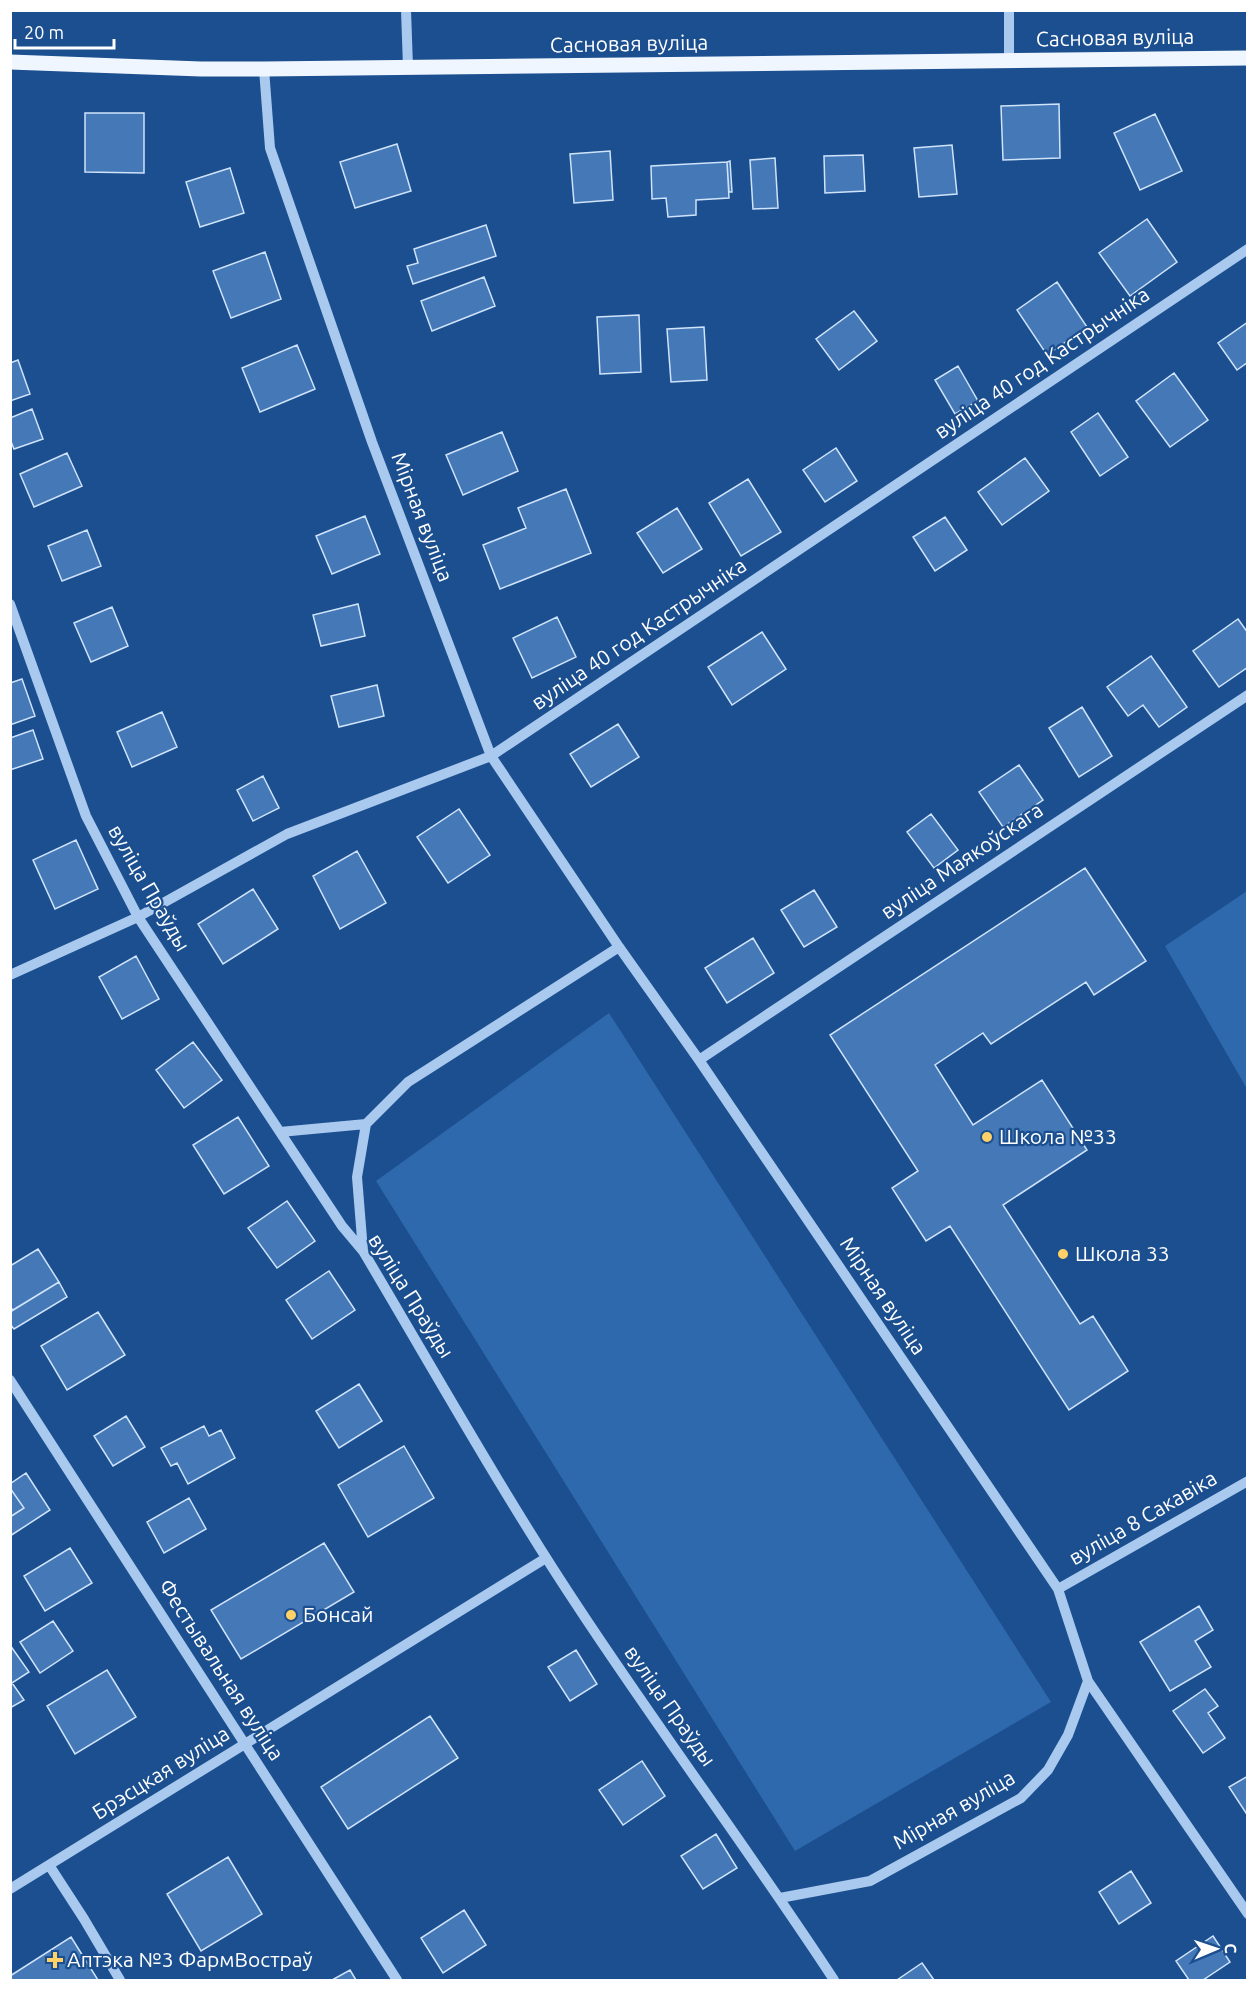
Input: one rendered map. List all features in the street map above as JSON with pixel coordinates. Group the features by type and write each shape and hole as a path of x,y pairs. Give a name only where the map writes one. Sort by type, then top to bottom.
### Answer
{"main road":[{"name":"Сасновая вуліца","path":"10,62 264,69 1248,58"}],"street":[{"path":"406,10 408,67"},
{"path":"1009,10 1009,60"},
{"name":"Мірная вуліца","path":"264,69 270,148 372,442 491,756 1058,1589 1088,1681 1248,1914"},
{"name":"вуліца 40 год Кастрычніка","path":"10,975 138,917 287,834 491,756 1248,249"},
{"name":"вуліца Праўды","path":"10,604 86,816 138,917 342,1226 363,1251 546,1558 583,1615 780,1898 834,1980"},
{"path":"1244,698 1248,710"},
{"name":"вуліца Маякоўскага","path":"699,1060 1244,698"},
{"path":"363,1251 357,1177 366,1124 408,1082 619,947"},
{"path":"280,1132 366,1124"},
{"name":"Фестывальная вуліца","path":"10,1380 397,1980"},
{"name":"вуліца 8 Сакавіка","path":"1058,1589 1248,1480"},
{"name":"Брэсцкая вуліца","path":"10,1888 546,1558"},
{"name":"Мірная вуліца","path":"780,1898 870,1881 1021,1798 1048,1770 1068,1735 1088,1681"},
{"path":"49,1864 120,1980"}],"shaded area":[{"path":"1247,891 1247,1089 1165,946"},
{"path":"609,1013 1051,1702 795,1851 376,1181"}],"building":[{"path":"1059,104 1060,158 1003,160 1001,106"},
{"path":"85,113 144,113 144,173 85,172"},
{"path":"1155,114 1182,171 1140,190 1114,133"},
{"path":"397,144 411,191 355,208 340,162"},
{"path":"952,145 957,194 919,197 914,148"},
{"path":"610,151 613,200 574,203 570,154"},
{"path":"863,155 865,191 825,193 824,156"},
{"path":"775,158 778,208 753,209 750,160"},
{"path":"730,161 732,192 729,192 727,162"},
{"path":"727,162 729,198 696,200 696,215 668,217 666,198 652,199 651,166"},
{"path":"230,168 244,213 200,227 186,182"},
{"path":"1147,219 1177,262 1130,296 1099,253"},
{"path":"486,225 496,256 413,284 407,266 418,263 414,249"},
{"path":"265,252 281,299 231,318 213,271"},
{"path":"484,277 495,306 432,331 421,301"},
{"path":"1057,282 1087,327 1047,355 1017,310"},
{"path":"854,311 877,341 839,370 816,339"},
{"path":"639,315 641,372 600,374 597,317"},
{"path":"1248,322 1248,362 1237,370 1218,343"},
{"path":"704,327 707,380 671,382 667,329"},
{"path":"297,345 315,389 260,412 242,368"},
{"path":"18,360 30,394 10,401 10,363"},
{"path":"958,366 978,401 955,414 935,380"},
{"path":"1174,373 1208,420 1170,447 1136,401"},
{"path":"32,409 43,439 14,449 10,439 10,418"},
{"path":"1098,413 1128,457 1100,476 1071,432"},
{"path":"502,432 518,471 463,495 446,455"},
{"path":"836,448 857,481 825,502 803,470"},
{"path":"67,453 82,486 34,507 20,474"},
{"path":"1025,458 1049,491 1002,525 978,492"},
{"path":"748,479 781,532 741,556 709,503"},
{"path":"566,489 591,553 500,589 483,545 526,528 518,508"},
{"path":"677,508 702,549 663,573 637,533"},
{"path":"365,516 380,554 332,574 316,536"},
{"path":"945,517 967,550 935,571 913,537"},
{"path":"87,530 101,566 62,581 48,546"},
{"path":"358,604 365,636 321,646 313,615"},
{"path":"112,607 128,646 91,662 74,623"},
{"path":"557,617 576,657 532,678 513,638"},
{"path":"1238,619 1248,633 1248,667 1219,687 1193,651"},
{"path":"762,632 786,669 732,705 708,667"},
{"path":"1151,656 1187,707 1159,727 1143,705 1128,716 1107,687"},
{"path":"22,679 35,716 10,725 10,683"},
{"path":"377,685 384,716 339,727 331,696"},
{"path":"1082,707 1112,756 1079,777 1049,728"},
{"path":"162,712 177,747 132,767 117,732"},
{"path":"618,724 639,757 591,787 570,754"},
{"path":"33,730 43,759 10,770 10,738"},
{"path":"1019,765 1043,800 1003,827 979,792"},
{"path":"263,776 279,808 253,821 237,790"},
{"path":"459,809 490,855 448,883 417,837"},
{"path":"931,814 958,850 934,868 907,832"},
{"path":"76,840 98,889 55,909 33,860"},
{"path":"357,851 386,903 340,929 313,876"},
{"name":"Школа №33","path":"1085,868 1146,961 1094,995 1086,982 991,1044 983,1033 935,1065 973,1125 1042,1080 1087,1150 1003,1205 1080,1324 1093,1316 1128,1371 1069,1410 950,1226 926,1241 892,1188 918,1171 830,1035"},
{"path":"253,889 278,929 223,964 198,924"},
{"path":"814,890 837,927 804,947 781,910"},
{"path":"753,938 774,973 727,1003 705,968"},
{"path":"136,956 159,999 122,1019 99,977"},
{"path":"193,1042 222,1080 184,1108 156,1070"},
{"path":"238,1117 269,1166 224,1194 193,1145"},
{"path":"287,1201 315,1241 277,1268 248,1228"},
{"path":"38,1249 59,1282 13,1310 10,1307 10,1266"},
{"path":"329,1271 355,1310 312,1339 286,1300"},
{"path":"59,1282 67,1297 14,1329 10,1324 10,1312"},
{"path":"98,1312 125,1355 67,1390 41,1346"},
{"path":"359,1384 382,1421 339,1448 316,1411"},
{"path":"126,1416 145,1447 113,1466 94,1436"},
{"path":"204,1426 209,1436 221,1430 235,1458 188,1484 177,1463 171,1466 161,1448"},
{"path":"404,1446 434,1498 368,1537 338,1485"},
{"path":"26,1473 50,1510 10,1536 10,1517 24,1508 10,1488 10,1484"},
{"path":"10,1488 24,1508 10,1517"},
{"path":"189,1498 206,1529 164,1553 147,1522"},
{"path":"324,1543 354,1592 241,1659 211,1610"},
{"path":"70,1548 92,1583 45,1611 24,1576"},
{"path":"1199,1606 1213,1630 1195,1641 1211,1667 1170,1691 1140,1642"},
{"path":"53,1621 73,1651 40,1673 20,1642"},
{"path":"10,1645 29,1672 12,1683 10,1680"},
{"path":"576,1650 597,1684 570,1701 548,1667"},
{"path":"107,1670 136,1717 75,1754 47,1706"},
{"path":"10,1680 24,1700 10,1708"},
{"path":"1205,1689 1218,1706 1208,1713 1225,1738 1203,1753 1173,1711"},
{"path":"430,1716 458,1758 348,1829 321,1787"},
{"path":"642,1761 665,1796 623,1825 599,1790"},
{"path":"1248,1776 1248,1816 1229,1787"},
{"path":"716,1834 737,1868 703,1889 681,1856"},
{"path":"228,1857 262,1914 201,1951 167,1894"},
{"path":"1131,1871 1151,1903 1119,1924 1099,1892"},
{"path":"464,1910 486,1945 443,1973 421,1938"},
{"path":"1213,1936 1230,1962 1203,1980 1189,1980 1176,1961"},
{"path":"71,1937 98,1980 10,1980 10,1976"},
{"path":"922,1963 934,1980 897,1980"},
{"path":"350,1970 356,1980 332,1980"}],"place":[{"name":"Школа №33","path":"987,1137"},
{"name":"Школа 33","path":"1063,1254"},
{"name":"Бонсай","path":"291,1615"},
{"name":"Аптэка №3 ФармВостраў","path":"55,1960"}]}
